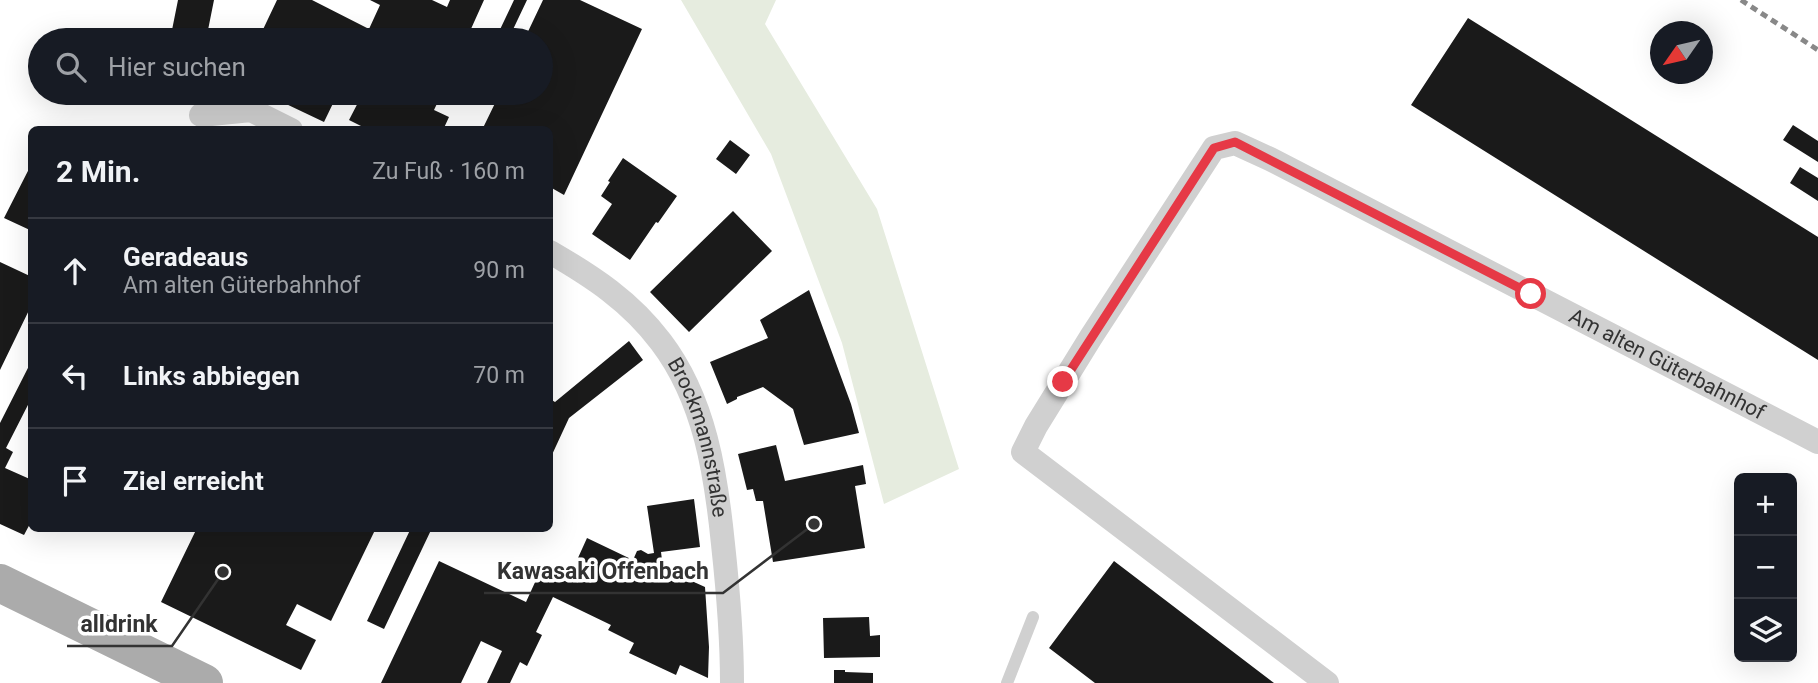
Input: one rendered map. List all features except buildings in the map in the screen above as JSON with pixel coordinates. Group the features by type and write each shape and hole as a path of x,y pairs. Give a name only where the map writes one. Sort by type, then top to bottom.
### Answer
{"main road":[{"path":"0,583 204,683"}],"street":[{"path":"201,115 251,110 283,126"},
{"name":"Am alten Güterbahnhof","path":"1327,683 1023,452 1091,337 1214,148 1235,142 1270,159 1818,442"},
{"name":"Brockmannstraße","path":"553,254 586,273 629,306 664,345 690,392 704,427 718,501 730,606 732,683"}],"lane":[{"path":"1007,683 1033,617"}],"shaded area":[{"path":"681,0 776,0 765,24 877,209 959,469 884,504 842,343 771,154"}],"railway":[{"path":"1741,0 1818,50"}],"place":[{"name":"Kawasaki Offenbach","path":"814,524"},
{"name":"alldrink","path":"223,572"}],"route":[{"path":"1063,382 1214,148 1235,142 1531,294"}]}
